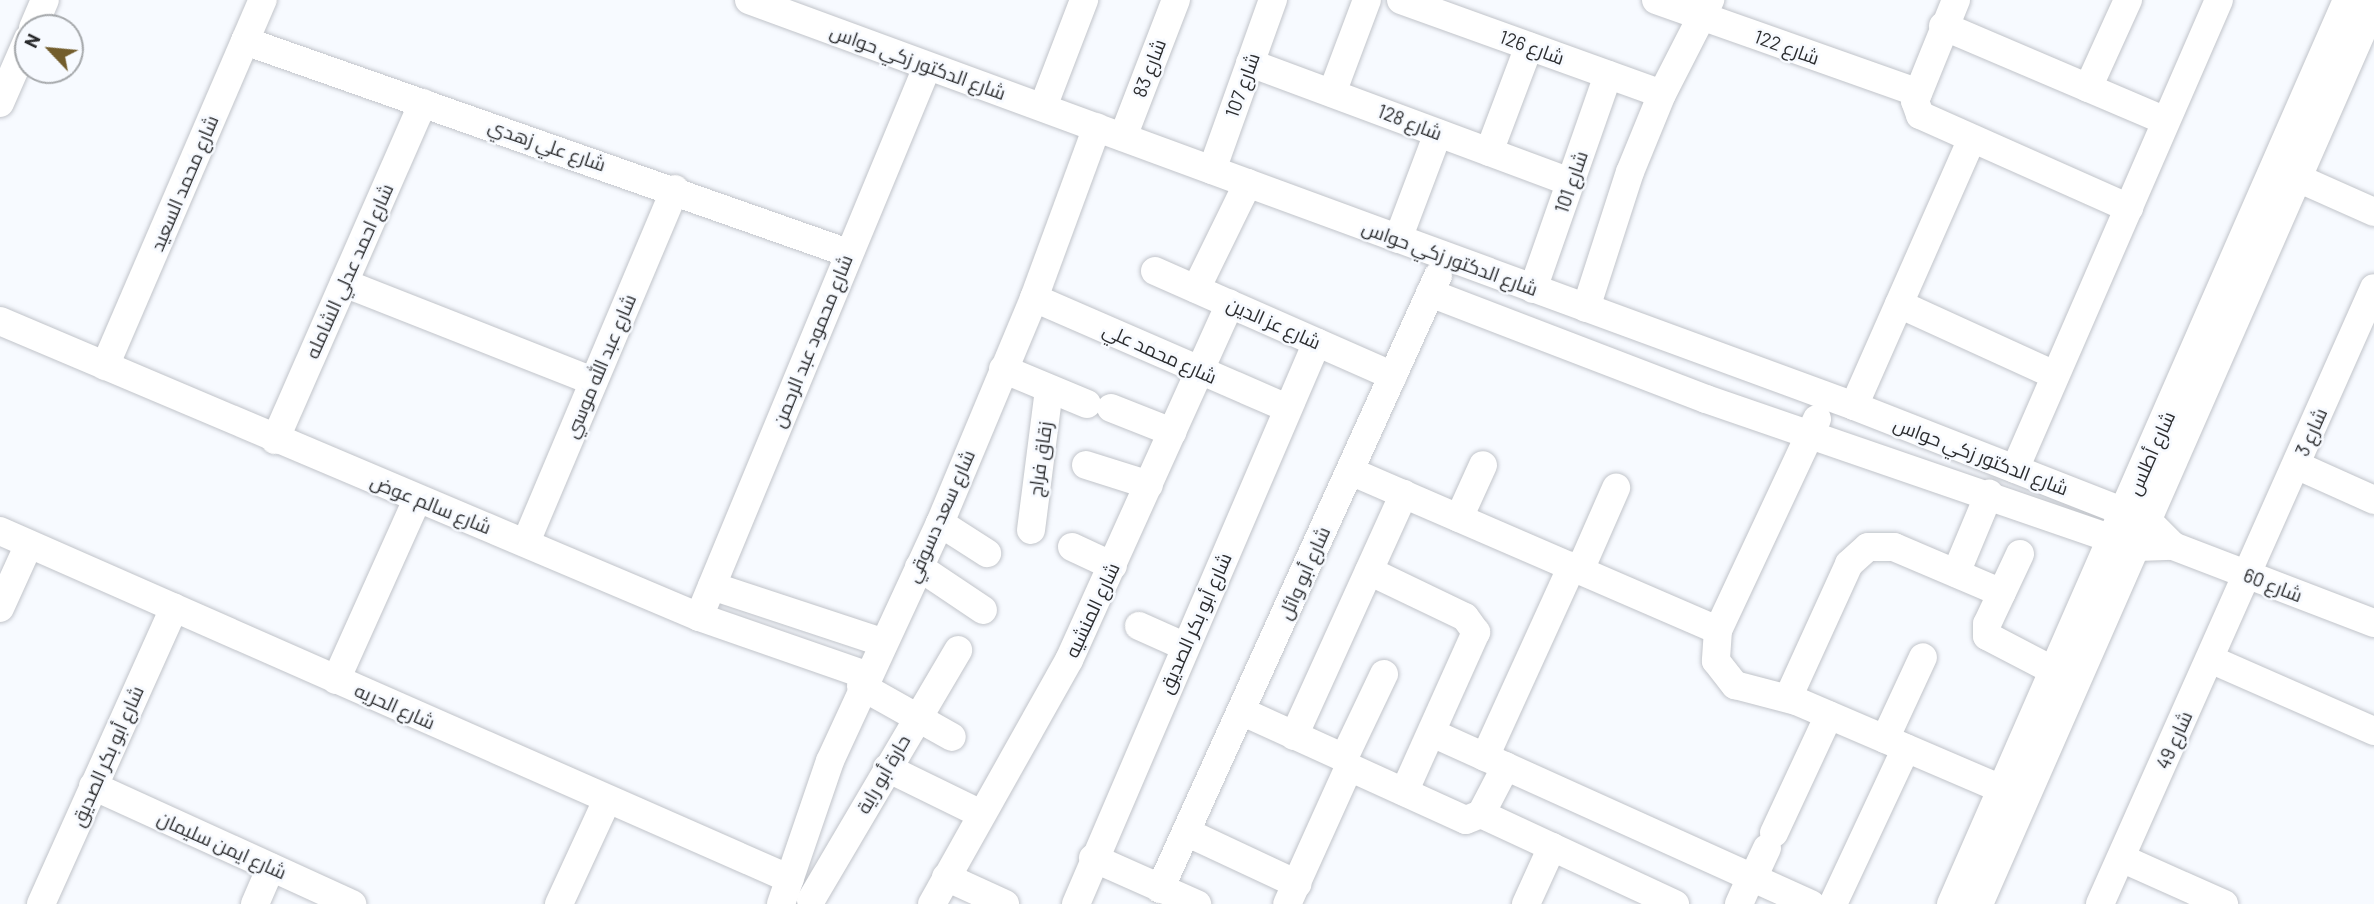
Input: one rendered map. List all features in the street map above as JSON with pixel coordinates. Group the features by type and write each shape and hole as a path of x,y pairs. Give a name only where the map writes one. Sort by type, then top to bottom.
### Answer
{"street":[{"name":"شارع محمد السعيد","path":"106,366 263,0"},
{"name":"شارع الدكتور زكي حواس","path":"749,0 1853,406 2015,469 2130,530"},
{"path":"1043,107 1084,0"},
{"name":"شارع 83","path":"1110,132 1176,0"},
{"name":"شارع 107","path":"1212,170 1273,0"},
{"path":"1332,93 1367,0"},
{"name":"شارع 126","path":"1401,0 1440,7 1529,46 1662,94"},
{"name":"شارع 122","path":"1656,0 1706,8 1918,93"},
{"path":"1956,0 1943,26 1918,93 1916,109 1920,115 2129,208"},
{"path":"2015,469 2219,0"},
{"name":"شارع أطلس","path":"2288,173 2347,0"},
{"path":"2088,88 2117,4"},
{"name":"شارع أطلس","path":"1951,904 2014,794 2288,173 2374,4"},
{"path":"1586,308 1630,172 1662,94 1706,8"},
{"path":"1943,26 2166,121"},
{"name":"شارع علي زهدي","path":"245,41 675,189 848,253"},
{"path":"1489,152 1529,46"},
{"name":"شارع 128","path":"1250,63 1570,182"},
{"name":"شارع محمود عبد الرحمن","path":"699,617 848,253 928,67"},
{"path":"0,103 14,71"},
{"name":"شارع 101","path":"1533,289 1608,75"},
{"name":"شارع احمد عدلي الشامله","path":"275,440 424,103"},
{"name":"شارع سعد دسوقي","path":"797,895 864,680 940,523 1003,369 1110,132"},
{"path":"1398,239 1438,133"},
{"path":"1853,406 1972,139"},
{"path":"2288,173 2374,212"},
{"path":"1196,289 1248,183"},
{"name":"شارع عبد الله موسي","path":"526,542 675,189"},
{"name":"شارع أبو وائل","path":"1160,889 1447,257"},
{"name":"شارع عز الدين","path":"1155,271 1393,376"},
{"path":"344,283 593,381"},
{"name":"شارع الدكتور زكي حواس","path":"1430,293 1706,399 1989,494 2130,530"},
{"name":"شارع محمد علي","path":"1034,298 1285,407"},
{"name":"شارع 3","path":"2246,575 2371,303"},
{"name":"شارع المنشيه","path":"932,904 1051,694 1113,566 1230,304"},
{"path":"1899,304 2056,374"},
{"name":"شارع سالم عوض","path":"0,321 417,500 526,542 699,617 864,680 916,718 952,737"},
{"name":"شارع أبو بكر الصديق","path":"1076,904 1093,858 1186,647 1285,407 1317,342"},
{"path":"1003,369 1049,389 1172,432"},
{"name":"زقاق فراج","path":"1031,530 1049,389"},
{"path":"1827,397 1718,630 1716,661 1723,674 1735,685 1788,698 2014,794"},
{"path":"1086,465 1149,485"},
{"path":"1459,518 1483,465"},
{"path":"2296,466 2374,500"},
{"path":"1350,471 1718,630"},
{"path":"1481,814 1495,761 1576,568 1616,488"},
{"path":"1294,736 1404,494"},
{"path":"1956,573 1989,494"},
{"path":"337,680 417,500"},
{"path":"940,523 987,553"},
{"name":"شارع أطلس","path":"1979,904 2054,671 2130,530"},
{"name":"شارع 60","path":"2130,530 2374,623"},
{"name":"شارع الحريه","path":"0,531 607,800 797,895"},
{"path":"0,608 29,544"},
{"path":"1788,698 1857,554 1881,544 1894,547 2002,593"},
{"path":"1072,547 1113,566"},
{"path":"2020,554 2002,593 1987,636 2054,671"},
{"path":"919,567 983,610"},
{"path":"1369,571 1473,623 1475,642 1404,792"},
{"name":"شارع 49","path":"2101,904 2246,575"},
{"path":"712,586 881,642"},
{"name":"شارع أبو بكر الصديق","path":"41,904 174,608"},
{"path":"1139,626 1186,647"},
{"name":"حارة أبو راية","path":"797,895 887,768 958,650"},
{"path":"1833,904 1896,743 1923,657"},
{"path":"2210,659 2374,731"},
{"path":"1186,832 1292,894 1384,674"},
{"path":"1241,711 1465,820 1481,814 1552,847 1635,896 1675,904"},
{"path":"1739,904 1829,715"},
{"path":"1432,733 1752,877 1800,902"},
{"path":"887,768 981,814"},
{"name":"شارع ايمن سليمان","path":"93,786 352,904"},
{"path":"559,904 607,800"},
{"path":"1526,904 1552,847"},
{"path":"1093,858 1196,904"},
{"path":"2121,858 2224,904"},
{"path":"255,904 271,867"},
{"path":"946,877 1005,904"}]}
